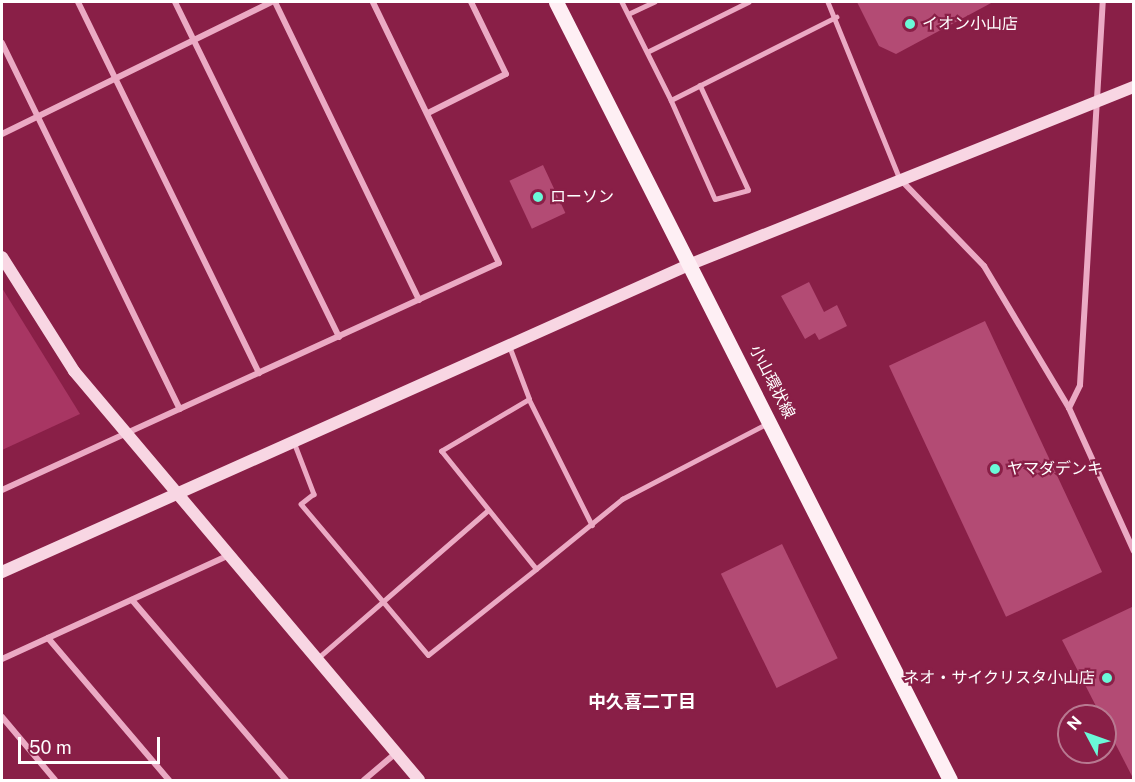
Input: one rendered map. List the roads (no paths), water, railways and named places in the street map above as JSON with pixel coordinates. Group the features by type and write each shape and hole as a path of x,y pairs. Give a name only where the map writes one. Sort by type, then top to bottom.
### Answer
{"main road":[{"name":"小山環状線","path":"556,2 772,421 950,780"}],"street":[{"path":"78,2 259,373"},
{"path":"175,2 339,337"},
{"path":"2,134 273,2 419,300"},
{"path":"2,490 499,263 373,2"},
{"path":"428,113 506,74 471,2"},
{"path":"1069,408 1080,385 1104,2"},
{"path":"2,43 180,409"},
{"path":"2,572 176,492 691,264 1134,87"},
{"path":"900,179 984,266 1069,408 1134,551"},
{"path":"2,257 42,327 125,434 419,780"},
{"path":"2,659 227,556"},
{"path":"132,600 286,780"},
{"path":"48,638 169,780"},
{"path":"2,717 55,780"},
{"path":"364,780 396,753"}],"lane":[{"path":"622,2 671,100 715,199 748,190 700,86"},
{"path":"628,14 654,2"},
{"path":"647,52 748,2"},
{"path":"828,2 900,179"},
{"path":"671,100 836,17"},
{"path":"509,344 529,399 592,525"},
{"path":"529,399 441,451 536,569"},
{"path":"293,440 314,494 301,504 428,655 622,499 772,421"},
{"path":"316,660 488,510"}],"place":[{"name":"イオン小山店","path":"910,24"},
{"name":"ローソン","path":"538,197"},
{"name":"ヤマダデンキ","path":"995,469"},
{"name":"ネオ・サイクリスタ小山店","path":"1107,678"}],"district":[{"name":"中久喜二丁目","path":"642,702"}]}
